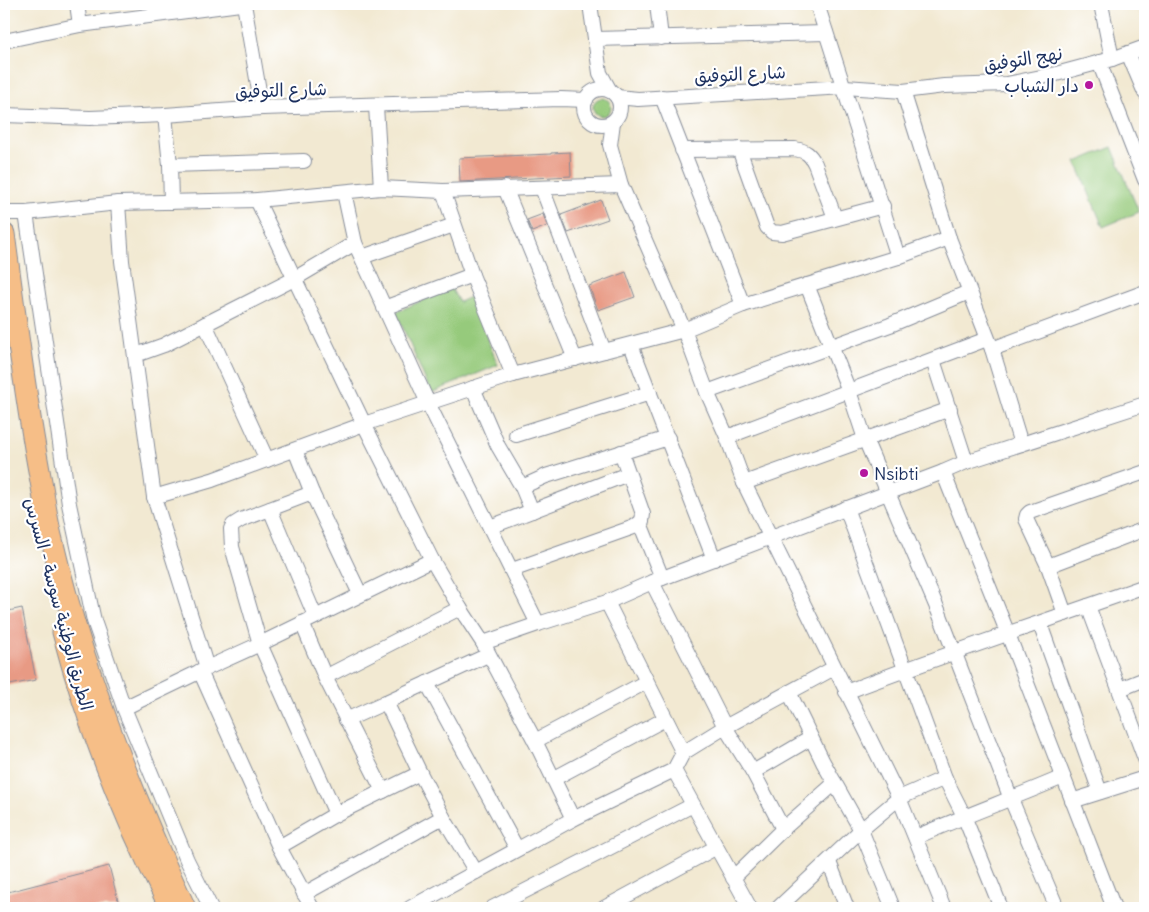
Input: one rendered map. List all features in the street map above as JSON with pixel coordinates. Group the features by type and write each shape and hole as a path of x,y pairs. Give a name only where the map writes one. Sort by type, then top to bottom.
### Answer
{"highway":[{"name":"الطريق الوطنية سوسة - السرس","path":"4,234 32,432 51,535 66,592 96,693 115,746 164,864 185,908"},
{"name":"الطريق الوطنية سوسة - السرس","path":"4,315 20,438 38,539 72,669 128,821 170,908"}],"street":[{"path":"77,4 80,26"},
{"path":"4,41 80,26 242,4 262,108"},
{"path":"590,4 600,73 620,106 610,145"},
{"path":"658,4 661,38"},
{"path":"817,4 898,257"},
{"path":"1102,4 1106,60 1145,180"},
{"path":"594,39 826,33"},
{"name":"نهج التوفيق","path":"845,87 903,91 944,86 1007,84 1056,74 1145,47"},
{"path":"1128,53 1145,93"},
{"path":"600,73 584,109 610,145 621,185 684,330 744,483 899,798 944,908"},
{"name":"شارع التوفيق","path":"614,94 638,99 845,87"},
{"path":"589,96 601,89 614,94"},
{"path":"903,91 949,238 989,344 1021,444"},
{"name":"شارع التوفيق","path":"4,114 90,118 262,108 376,106 561,99 589,96"},
{"path":"662,97 743,305"},
{"path":"561,99 591,121 604,126 616,119 638,99"},
{"path":"376,106 380,188"},
{"path":"165,115 170,165 170,202"},
{"path":"739,149 767,227 772,232 782,233 883,206"},
{"path":"682,150 795,150 808,153 815,164 835,218"},
{"path":"170,165 304,161"},
{"path":"4,213 26,213 118,203 257,200 380,188 444,191 621,185"},
{"path":"505,188 575,359"},
{"path":"542,188 604,351"},
{"path":"444,191 472,275 514,376"},
{"path":"344,192 355,243 384,308 428,403 538,624"},
{"path":"257,200 364,424 432,560 486,649 535,741 573,819"},
{"path":"118,203 122,261 154,497 203,670 279,847 312,908"},
{"path":"26,213 58,434 78,552 94,621 124,708 187,860 211,908"},
{"path":"362,257 454,225"},
{"path":"154,497 212,480 364,424 473,388 684,330 743,305 898,257 949,238"},
{"path":"136,356 294,279 355,243"},
{"path":"384,308 472,275"},
{"path":"807,285 849,391 865,440 955,652 1011,799 1057,908"},
{"path":"707,392 890,325 969,292"},
{"path":"727,437 933,360 989,344 1145,292"},
{"path":"205,324 266,460"},
{"path":"631,345 714,559"},
{"path":"933,360 966,462"},
{"path":"473,388 498,446 522,487 532,511"},
{"path":"516,435 650,393"},
{"path":"346,720 427,683 486,649 538,624 606,602 657,580 966,462 1145,404"},
{"path":"744,483 950,409"},
{"path":"522,487 546,476 668,438"},
{"path":"295,450 312,493 360,594"},
{"path":"622,452 643,514 640,523 657,580 725,727 753,772 783,829"},
{"path":"943,472 1114,908"},
{"path":"1065,614 1048,566 1026,519 1028,513 1145,472"},
{"path":"490,527 628,474"},
{"path":"312,493 241,520 233,525 231,529 232,547 260,644 336,814"},
{"path":"846,508 945,778 964,816 1001,908"},
{"path":"270,509 315,616"},
{"path":"512,570 634,527 640,523"},
{"path":"1048,566 1145,530"},
{"path":"124,708 432,560"},
{"path":"846,692 905,669 1040,624 1145,586"},
{"path":"606,602 683,753"},
{"path":"1088,606 1145,759"},
{"path":"325,678 460,608"},
{"path":"302,623 325,678 383,791"},
{"path":"1040,624 1100,792"},
{"path":"410,908 573,819 674,770 683,753 725,727 834,668"},
{"path":"1120,689 1145,679"},
{"path":"535,741 646,682"},
{"path":"427,683 517,849"},
{"path":"789,692 811,738 861,830 893,908"},
{"path":"386,702 443,817 476,872"},
{"path":"553,779 665,719"},
{"path":"753,772 811,738"},
{"path":"674,770 746,907"},
{"path":"279,847 336,814 420,773"},
{"path":"916,837 1063,777"},
{"path":"778,908 861,830 899,798 945,778"},
{"path":"1072,801 1145,778"},
{"path":"732,878 835,783"},
{"path":"492,908 693,805"},
{"path":"304,894 443,817"},
{"path":"604,908 716,848"},
{"path":"829,862 847,908"},
{"path":"793,894 799,908"}],"green space":[{"path":"602,98 608,101 611,107 608,113 602,116 596,113 593,107 596,101"},
{"path":"1112,147 1139,212 1103,227 1076,162"},
{"path":"451,288 459,302 470,297 498,365 431,393 396,312"}],"building":[{"path":"570,152 571,176 460,182 459,158"},
{"path":"601,200 608,219 568,233 561,215"},
{"path":"543,214 547,226 532,232 527,220"},
{"path":"626,272 635,297 598,310 589,286"},
{"path":"22,608 36,680 4,686 4,612"},
{"path":"109,866 120,908 7,908 4,893"}],"place":[{"name":"دار الشباب","path":"1089,85"},
{"name":"Nsibti","path":"864,473"}]}
